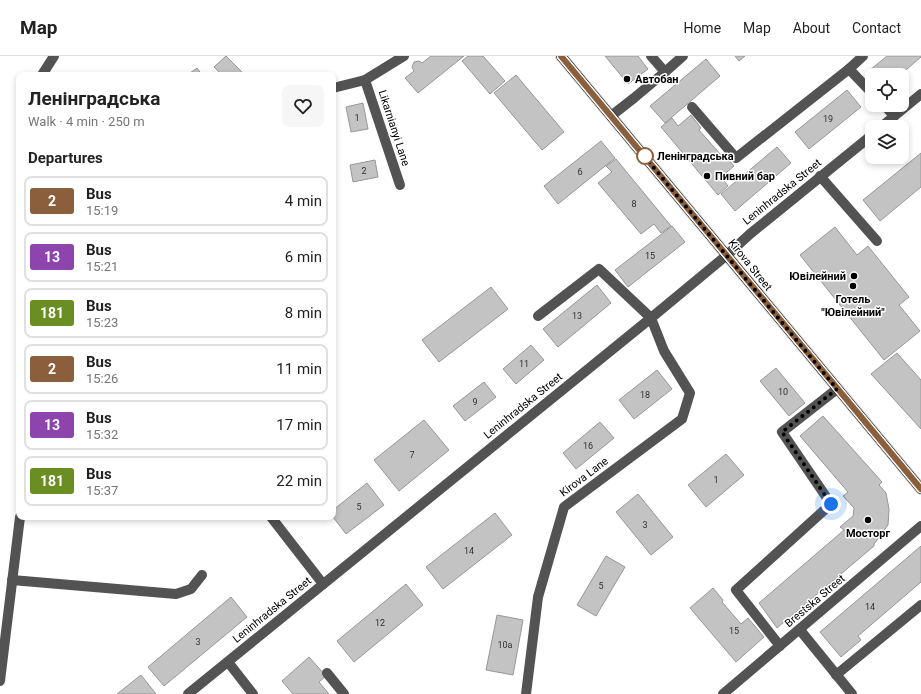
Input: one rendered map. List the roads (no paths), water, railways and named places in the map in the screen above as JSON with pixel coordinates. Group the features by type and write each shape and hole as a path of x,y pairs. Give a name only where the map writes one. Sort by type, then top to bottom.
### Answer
{"main road":[{"name":"Kirova Street","path":"561,56 921,489"}],"street":[{"path":"44,72 54,56"},
{"path":"336,87 365,80 404,56"},
{"path":"651,56 666,72"},
{"path":"611,116 666,72 683,56"},
{"path":"692,107 736,158 849,69 863,56"},
{"path":"849,69 865,86"},
{"name":"Likarnianyi Lane","path":"365,80 400,185"},
{"path":"889,120 921,94"},
{"path":"890,112 894,116"},
{"name":"Leninhradska Street","path":"188,694 727,255 750,234 865,140"},
{"path":"820,176 877,241"},
{"path":"538,316 599,269 650,318"},
{"name":"Kirova Lane","path":"526,694 538,597 564,507 682,420 690,393 664,351 650,318"},
{"path":"780,646 736,590 831,504 782,432 837,389"},
{"path":"0,681 20,520"},
{"path":"273,520 323,584"},
{"name":"Brestska Street","path":"723,694 921,526"},
{"path":"12,580 176,594 191,589 202,575"},
{"path":"836,675 921,605"},
{"path":"800,630 852,694"},
{"path":"228,662 253,694"},
{"path":"326,673 344,694"}],"place":[{"name":"Автобан","path":"627,79"},
{"name":"Ленінградська","path":"645,156"},
{"name":"Пивний бар","path":"707,176"},
{"name":"Ювілейний","path":"854,276"},
{"name":"Готель \"Ювілейний\"","path":"853,286"},
{"name":"Мосторг","path":"868,520"}]}
